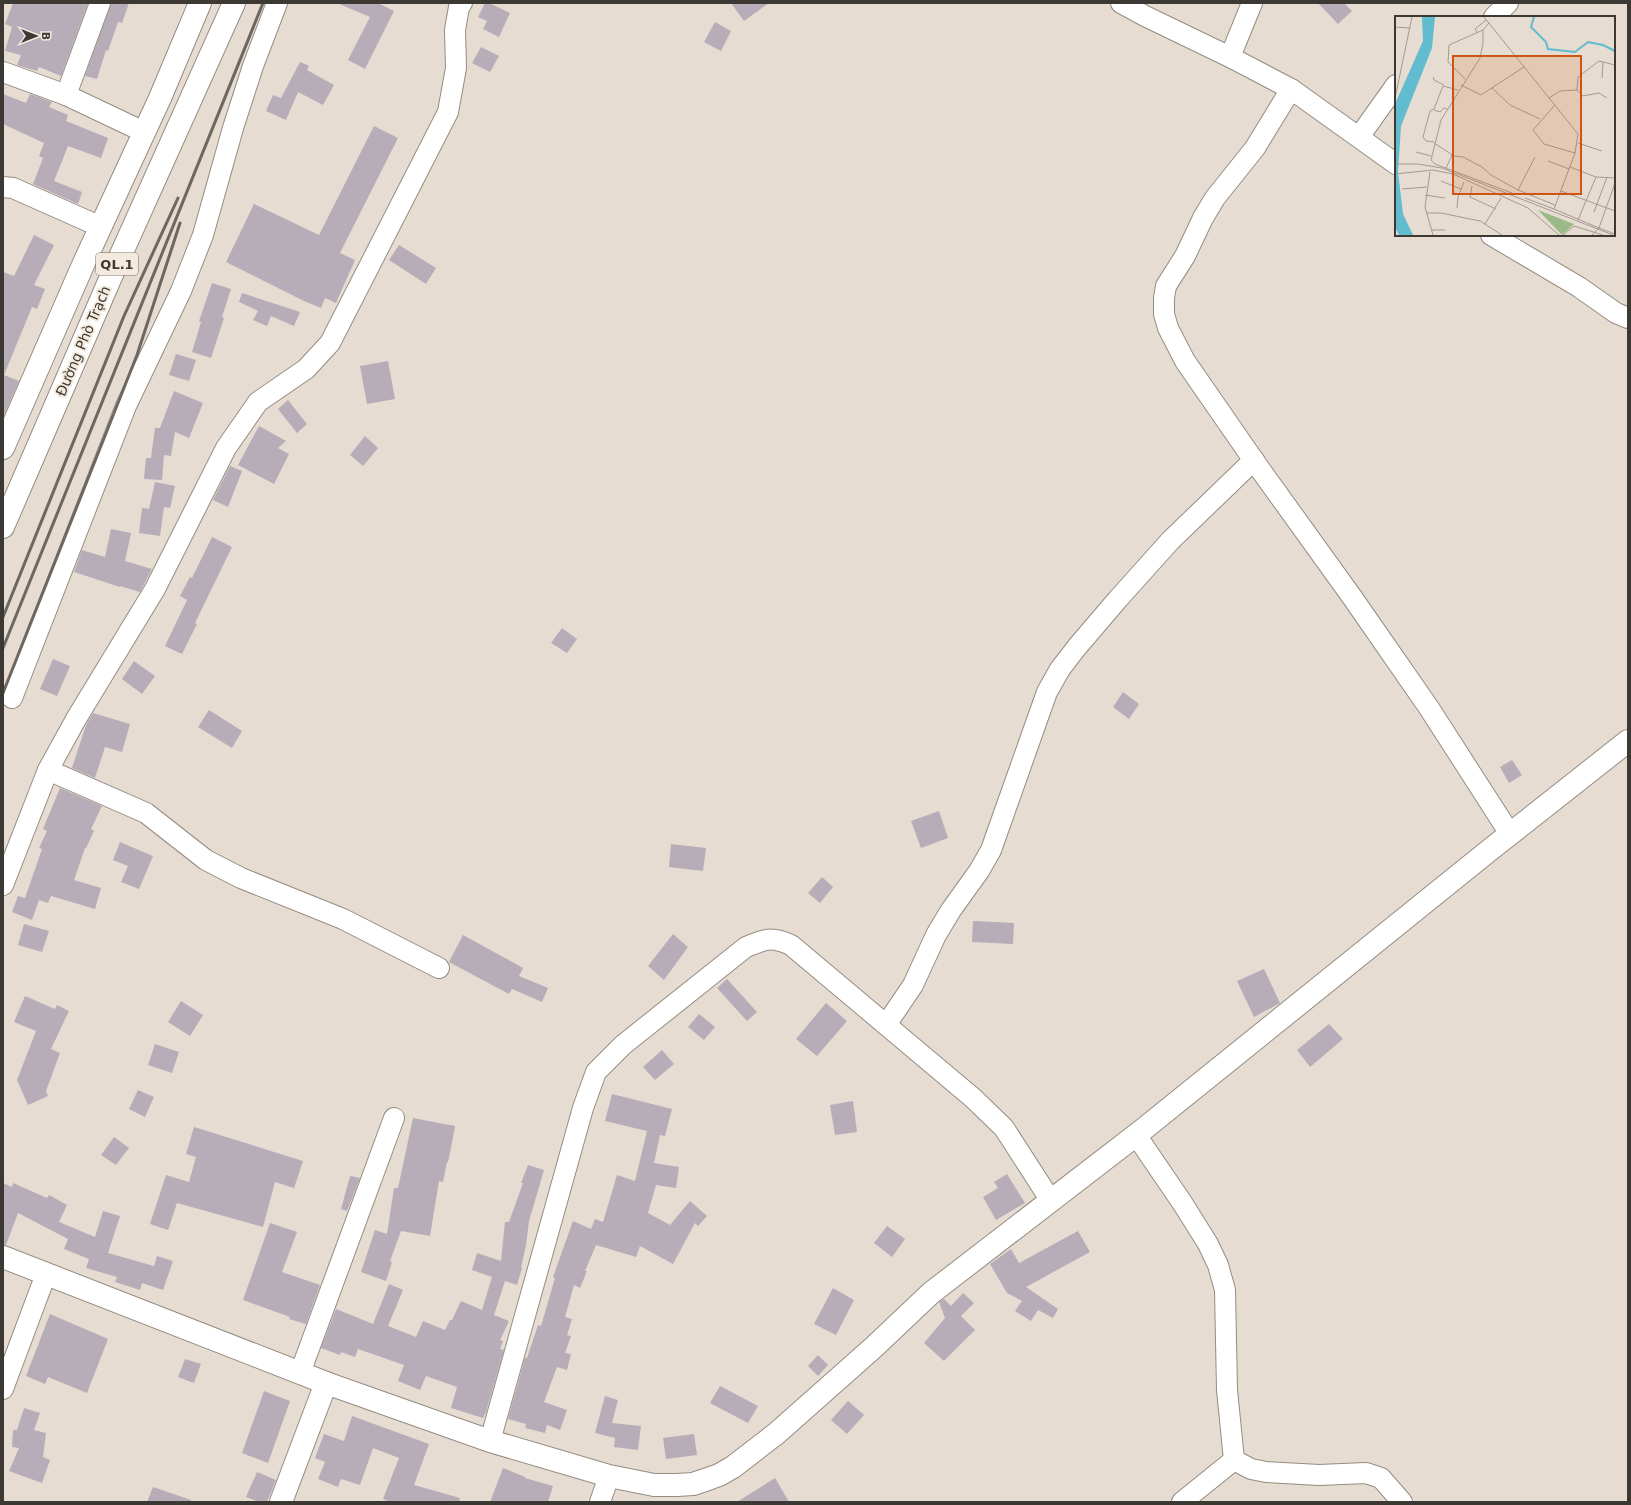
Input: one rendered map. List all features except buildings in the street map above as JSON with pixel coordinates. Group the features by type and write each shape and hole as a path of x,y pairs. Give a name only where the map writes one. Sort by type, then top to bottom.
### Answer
{"main road":[{"name":"QL.1","path":"3,448 200,3"},
{"name":"Đường Phò Trạch","path":"3,527 110,279 234,3"},
{"path":"83,265 110,279"},
{"path":"3,1257 326,1383 490,1441 609,1476 654,1485 678,1486 693,1484 719,1475 733,1467 777,1433 931,1294 1136,1135 1628,741"},
{"path":"281,1502 326,1383"}],"street":[{"path":"66,95 100,3"},
{"path":"12,698 126,406 181,291 200,242 253,66 277,3"},
{"path":"3,885 48,770 76,719 155,589 226,448 258,402 306,369 330,343 448,112 456,68 455,30 459,7 462,3"},
{"path":"1121,3 1291,89 1395,163"},
{"path":"1230,57 1252,3"},
{"path":"1495,16 1508,3"},
{"path":"3,72 66,95 144,132"},
{"path":"1359,137 1395,86"},
{"path":"1291,89 1255,148 1215,198 1203,218 1185,256 1166,286 1164,314 1168,328 1185,361 1352,597 1428,708 1510,834"},
{"path":"3,187 13,188 100,227"},
{"path":"1493,236 1578,287 1616,313 1628,318"},
{"path":"886,1025 913,985 936,935 951,910 979,872 991,850 1047,692 1060,669 1077,647 1171,540 1254,460"},
{"path":"48,770 146,813 206,860 241,878 343,919 439,968"},
{"path":"490,1441 583,1108 596,1072 623,1045 746,947 764,939 778,939 791,946 972,1098 1004,1128 1051,1201"},
{"path":"300,1373 394,1118"},
{"path":"1136,1135 1208,1244 1222,1278 1225,1290 1227,1390 1234,1460"},
{"path":"3,1389 46,1274"},
{"path":"1182,1502 1234,1460"},
{"path":"1234,1460 1251,1469 1266,1472 1319,1475 1366,1473 1381,1478 1402,1502"},
{"path":"600,1502 609,1476"}],"railway":[{"path":"3,648 263,3"},
{"path":"3,617 124,316 178,198"},
{"path":"3,693 137,355 180,223"}]}
